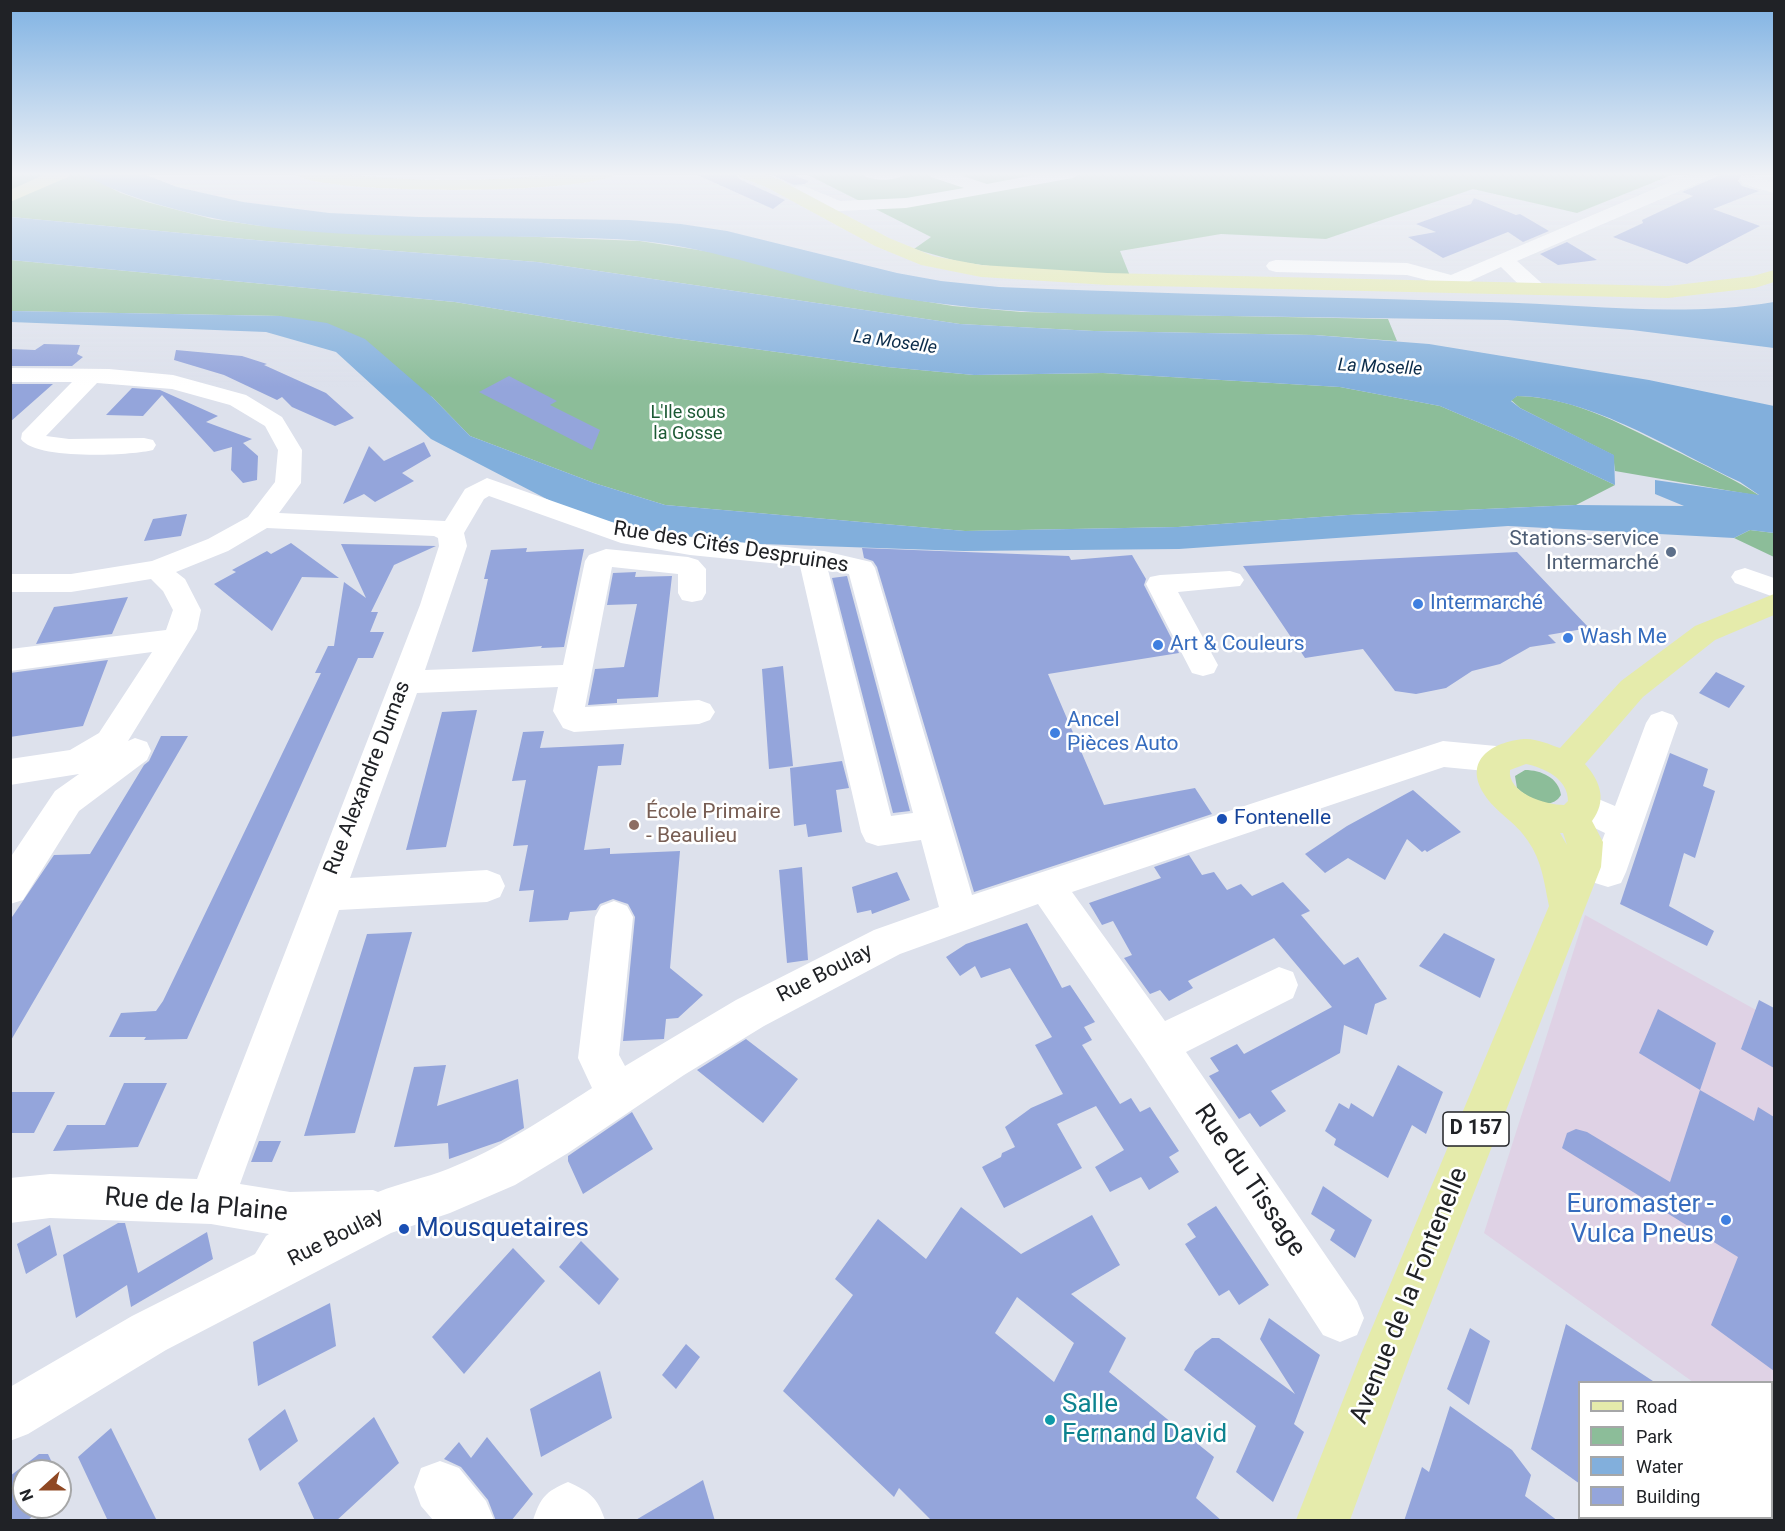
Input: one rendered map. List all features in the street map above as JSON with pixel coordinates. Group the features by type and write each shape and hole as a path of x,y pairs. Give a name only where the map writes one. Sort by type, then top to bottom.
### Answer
{"main road":[{"path":"888,244 919,257 981,271 1107,279 1456,284 1538,289 1668,292 1755,282 1773,277"},
{"path":"1564,765 1632,689 1641,682 1705,633 1774,604"},
{"path":"1526,751 1545,756 1564,765 1577,776 1584,788 1587,800 1579,812 1559,820 1543,818 1526,812 1508,800 1496,772 1509,752 1526,751"},
{"path":"1526,812 1541,831 1559,864 1566,905"},
{"name":"Avenue de la Fontenelle","path":"1323,1521 1374,1385 1583,867 1585,842 1579,812"}],"street":[{"path":"1383,258 1404,263 1456,284 1540,244"},
{"path":"1504,260 1538,289"},
{"path":"1276,266 1421,271"},
{"path":"10,375 91,376 173,382 238,400 274,422 290,450 288,483 259,520 218,545 157,569 71,583 10,583"},
{"path":"91,376 34,432 33,439 39,443 68,446 144,445"},
{"name":"Rue des Cités Despruines","path":"451,532 474,494 487,486 621,535 690,546 812,559 861,568 960,916"},
{"path":"259,520 438,528 451,532"},
{"name":"Rue Alexandre Dumas","path":"211,1202 434,605 453,546 451,532"},
{"path":"692,593 692,569 688,566 606,558 599,561 569,711 574,720 699,712"},
{"path":"812,559 878,832 934,824"},
{"path":"10,772 77,762 110,742 182,628 187,610 175,586 157,569"},
{"path":"1745,577 1774,588"},
{"path":"1203,665 1160,584 1230,580"},
{"path":"10,660 175,639"},
{"path":"405,682 576,675"},
{"path":"1608,872 1662,723"},
{"path":"10,889 67,801 135,751"},
{"name":"Rue Boulay","path":"10,1416 149,1333 382,1213 450,1191 499,1169 553,1138 669,1061 750,1013 887,942 1046,885 1419,764 1453,770 1496,772"},
{"path":"1579,812 1624,826"},
{"name":"Rue du Tissage","path":"1046,885 1158,1045 1340,1318"},
{"path":"324,895 487,886"},
{"path":"614,917 598,1058 618,1095"},
{"path":"1158,1045 1279,984"},
{"name":"Rue de la Plaine","path":"10,1201 50,1196 211,1202 290,1215 382,1213"},
{"name":"Rue Boulay","path":"272,1271 282,1253 290,1215"},
{"path":"560,1521 568,1509 578,1521"}],"shaded area":[{"path":"1585,915 1774,1020 1774,1441 1773,1381 1692,1381 1484,1233"}],"green space":[{"path":"310,244 662,244 718,253 862,291 953,306 1022,312 1388,319 1397,341 1314,335 1094,331 960,324 537,262"},
{"path":"920,244 1159,244 1120,251 1130,276 1012,269 960,262 914,249"},
{"name":"L'Ile sous la Gosse","path":"11,260 455,302 674,338 887,367 974,375 1103,373 1340,387 1440,406 1615,485 1576,505 1348,515 1178,527 965,531 665,505 594,483 470,436 432,397 280,316 11,311"},
{"path":"1517,396 1561,402 1602,416 1722,474 1760,496 1615,471 1613,455 1520,408 1511,400"},
{"path":"1750,530 1774,533 1774,557 1734,538"},
{"path":"1525,770 1548,776 1557,784 1561,795 1551,803 1539,802 1527,796 1517,788 1515,776"}],"water":[{"name":"La Moselle","path":"11,244 310,244 537,262 960,324 1094,331 1314,335 1429,344 1649,380 1774,406 1774,533 1750,530 1734,538 1508,526 1179,549 964,551 732,543 627,527 564,508 431,439 336,352 266,332 11,322 11,311 280,316 327,323 365,339 432,397 470,436 594,483 665,505 965,531 1178,527 1348,515 1576,505 1684,506 1655,494 1655,480 1759,495 1740,482 1632,428 1603,415 1545,399 1517,396 1511,401 1520,408 1614,455 1615,485 1440,406 1340,387 1103,373 974,375 887,367 674,338 455,302 11,260"},
{"path":"666,244 781,244 897,273 941,281 999,287 1525,303 1667,310 1738,307 1774,302 1774,348 1632,330 1507,320 1086,314 974,307 918,301 862,291 725,256"}],"building":[{"path":"1420,244 1477,244 1443,258"},
{"path":"1561,244 1571,244 1597,260 1558,265 1540,254"},
{"path":"1633,244 1725,244 1687,264"},
{"path":"44,344 80,345 77,354 83,357 72,366 10,366 10,349 35,350"},
{"path":"176,350 242,356 267,364 264,365 326,393 354,418 335,426 292,407 282,397 277,400 224,375 174,360"},
{"path":"509,376 557,401 550,405 600,430 592,450 479,392"},
{"path":"10,384 53,384 10,422"},
{"path":"132,388 160,390 218,416 206,422 252,439 243,443 258,456 257,480 243,483 231,470 232,447 214,452 162,395 143,416 106,415"},
{"path":"424,442 431,456 402,473 414,481 375,502 364,494 343,504 369,446 384,461"},
{"path":"187,514 181,536 144,541 153,519"},
{"path":"291,543 339,578 302,577 272,631 214,584 236,572 232,570 267,551 271,554"},
{"path":"341,544 436,546 394,565 371,612 378,612 370,632 384,632 373,658 358,658 187,1039 144,1040 146,1037 109,1037 121,1013 156,1011 163,1001 321,673 315,673 328,646 334,646 344,582 366,598"},
{"path":"527,548 526,552 584,549 564,647 541,648 542,646 472,652 488,579 484,579 491,550"},
{"path":"862,548 1069,556 1071,560 1132,555 1146,579 1144,585 1179,653 1048,674 1104,805 1195,788 1212,814 974,892 877,567 873,561 864,558"},
{"name":"Intermarché","path":"1517,552 1589,628 1548,635 1556,643 1530,647 1500,664 1472,671 1446,688 1416,694 1395,691 1363,649 1305,658 1243,566"},
{"path":"636,572 635,577 672,576 658,697 617,699 617,703 588,705 595,669 624,667 637,604 607,605 613,573"},
{"path":"847,576 910,811 893,813 832,578"},
{"path":"128,597 112,634 36,644 54,607"},
{"path":"108,660 83,726 10,737 10,673"},
{"path":"783,666 793,766 769,769 762,669"},
{"path":"1716,672 1745,686 1729,708 1699,693"},
{"path":"477,710 446,847 406,850 442,712"},
{"path":"544,731 540,748 624,744 621,765 598,766 584,850 610,848 610,854 680,851 670,968 703,995 678,1018 666,1019 664,1039 623,1041 635,917 628,904 613,899 600,904 596,910 570,912 568,920 529,922 534,890 519,891 528,845 513,846 526,780 512,781 523,732"},
{"path":"161,736 188,736 10,1042 10,920 54,855 90,854 144,765 149,761"},
{"path":"1670,753 1708,769 1703,786 1715,791 1695,858 1684,853 1669,906 1714,931 1707,946 1620,904"},
{"path":"842,761 849,788 836,790 842,832 808,837 806,824 794,826 790,768"},
{"path":"1413,790 1461,832 1427,852 1425,850 1422,852 1407,839 1385,880 1348,858 1325,873 1305,854 1347,826"},
{"path":"1189,855 1202,875 1214,872 1227,890 1241,884 1252,896 1283,882 1310,911 1301,915 1344,965 1358,957 1387,999 1375,1004 1367,1035 1344,1025 1340,1053 1271,1091 1286,1111 1260,1127 1250,1113 1239,1119 1209,1076 1219,1071 1210,1058 1237,1044 1244,1054 1332,1007 1274,938 1188,981 1193,988 1169,1001 1160,990 1150,994 1124,958 1132,955 1113,921 1102,925 1089,903 1161,878 1154,867"},
{"path":"802,867 808,960 787,963 779,870"},
{"path":"897,872 910,900 872,914 871,910 857,913 852,887"},
{"path":"1027,923 1062,988 1070,985 1095,1022 1084,1027 1092,1040 1082,1045 1120,1104 1131,1098 1140,1112 1150,1107 1179,1151 1169,1157 1179,1172 1149,1190 1141,1177 1110,1192 1095,1167 1124,1150 1096,1106 1057,1124 1082,1168 1004,1208 982,1167 1015,1147 1005,1127 1031,1108 1063,1094 1035,1045 1052,1037 1010,968 981,978 975,966 960,976 946,957 966,944"},
{"path":"412,932 355,1133 304,1136 367,934"},
{"path":"1444,933 1495,959 1480,998 1419,966"},
{"path":"1759,1000 1774,1008 1774,1068 1741,1049"},
{"path":"1658,1009 1716,1043 1700,1090 1639,1053"},
{"path":"746,1039 798,1079 763,1123 697,1070"},
{"path":"446,1065 437,1106 518,1079 524,1128 501,1141 449,1159 448,1143 394,1147 414,1067"},
{"path":"1398,1065 1443,1092 1426,1134 1412,1125 1388,1178 1334,1145 1336,1139 1325,1131 1339,1103 1349,1109 1351,1103 1373,1117"},
{"path":"124,1083 167,1083 138,1147 53,1151 67,1125 105,1125"},
{"name":"Euromaster - Vulca Pneus","path":"1700,1090 1754,1121 1758,1107 1774,1117 1774,1371 1711,1325 1738,1257 1562,1148 1567,1133 1576,1129 1587,1132 1670,1182"},
{"path":"10,1092 55,1092 34,1133 10,1133"},
{"path":"632,1112 653,1149 583,1194 568,1161 568,1156"},
{"path":"259,1141 281,1141 272,1162 251,1162"},
{"path":"1323,1186 1372,1220 1355,1258 1330,1240 1335,1230 1311,1214"},
{"path":"1216,1206 1269,1285 1239,1305 1229,1290 1219,1296 1185,1244 1196,1237 1187,1224"},
{"path":"961,1207 1021,1254 1092,1215 1120,1265 1071,1294 1126,1338 1109,1372 1214,1457 1196,1498 1222,1521 932,1521 899,1488 894,1497 783,1391 853,1295 835,1279 878,1219 926,1259","holes":["1017,1297 1074,1343 1054,1382 995,1333"]},
{"path":"118,1223 125,1223 138,1273 207,1232 213,1259 131,1307 127,1285 76,1318 63,1255"},
{"path":"50,1225 57,1255 26,1274 17,1244"},
{"path":"581,1241 619,1279 599,1305 559,1267"},
{"path":"513,1248 545,1281 464,1374 432,1337"},
{"path":"330,1303 336,1346 258,1386 253,1342"},
{"path":"1269,1318 1320,1355 1294,1424 1304,1432 1273,1502 1236,1472 1256,1426 1184,1370 1195,1351 1212,1338 1219,1338 1295,1394 1260,1339"},
{"path":"1566,1324 1653,1381 1578,1381 1578,1483 1531,1449"},
{"path":"1470,1328 1490,1341 1469,1405 1447,1389"},
{"path":"686,1344 700,1357 676,1389 662,1375"},
{"path":"600,1371 612,1418 541,1457 530,1409"},
{"path":"1450,1406 1512,1450 1531,1475 1525,1496 1558,1521 1404,1521 1422,1467 1429,1472"},
{"path":"285,1409 298,1441 260,1471 248,1439"},
{"path":"374,1417 399,1463 336,1521 315,1521 298,1483"},
{"path":"111,1428 157,1521 108,1521 78,1457"},
{"path":"487,1437 533,1494 511,1521 496,1521 488,1500 461,1467 444,1459 459,1442 471,1458"},
{"path":"39,1454 48,1454 50,1459 32,1459"},
{"path":"12,1474 12,1519 29,1519 27,1521 10,1521 10,1476"},
{"path":"703,1480 715,1521 634,1521 668,1501"}],"place":[{"name":"Stations-service Intermarché","path":"1671,552"},
{"name":"Intermarché","path":"1418,604"},
{"name":"Wash Me","path":"1568,638"},
{"name":"Art & Couleurs","path":"1158,645"},
{"name":"Ancel Pièces Auto","path":"1055,733"},
{"name":"Fontenelle","path":"1222,819"},
{"name":"École Primaire - Beaulieu","path":"634,825"},
{"name":"Euromaster - Vulca Pneus","path":"1726,1220"},
{"name":"Mousquetaires","path":"404,1229"},
{"name":"Salle Fernand David","path":"1050,1420"}]}
